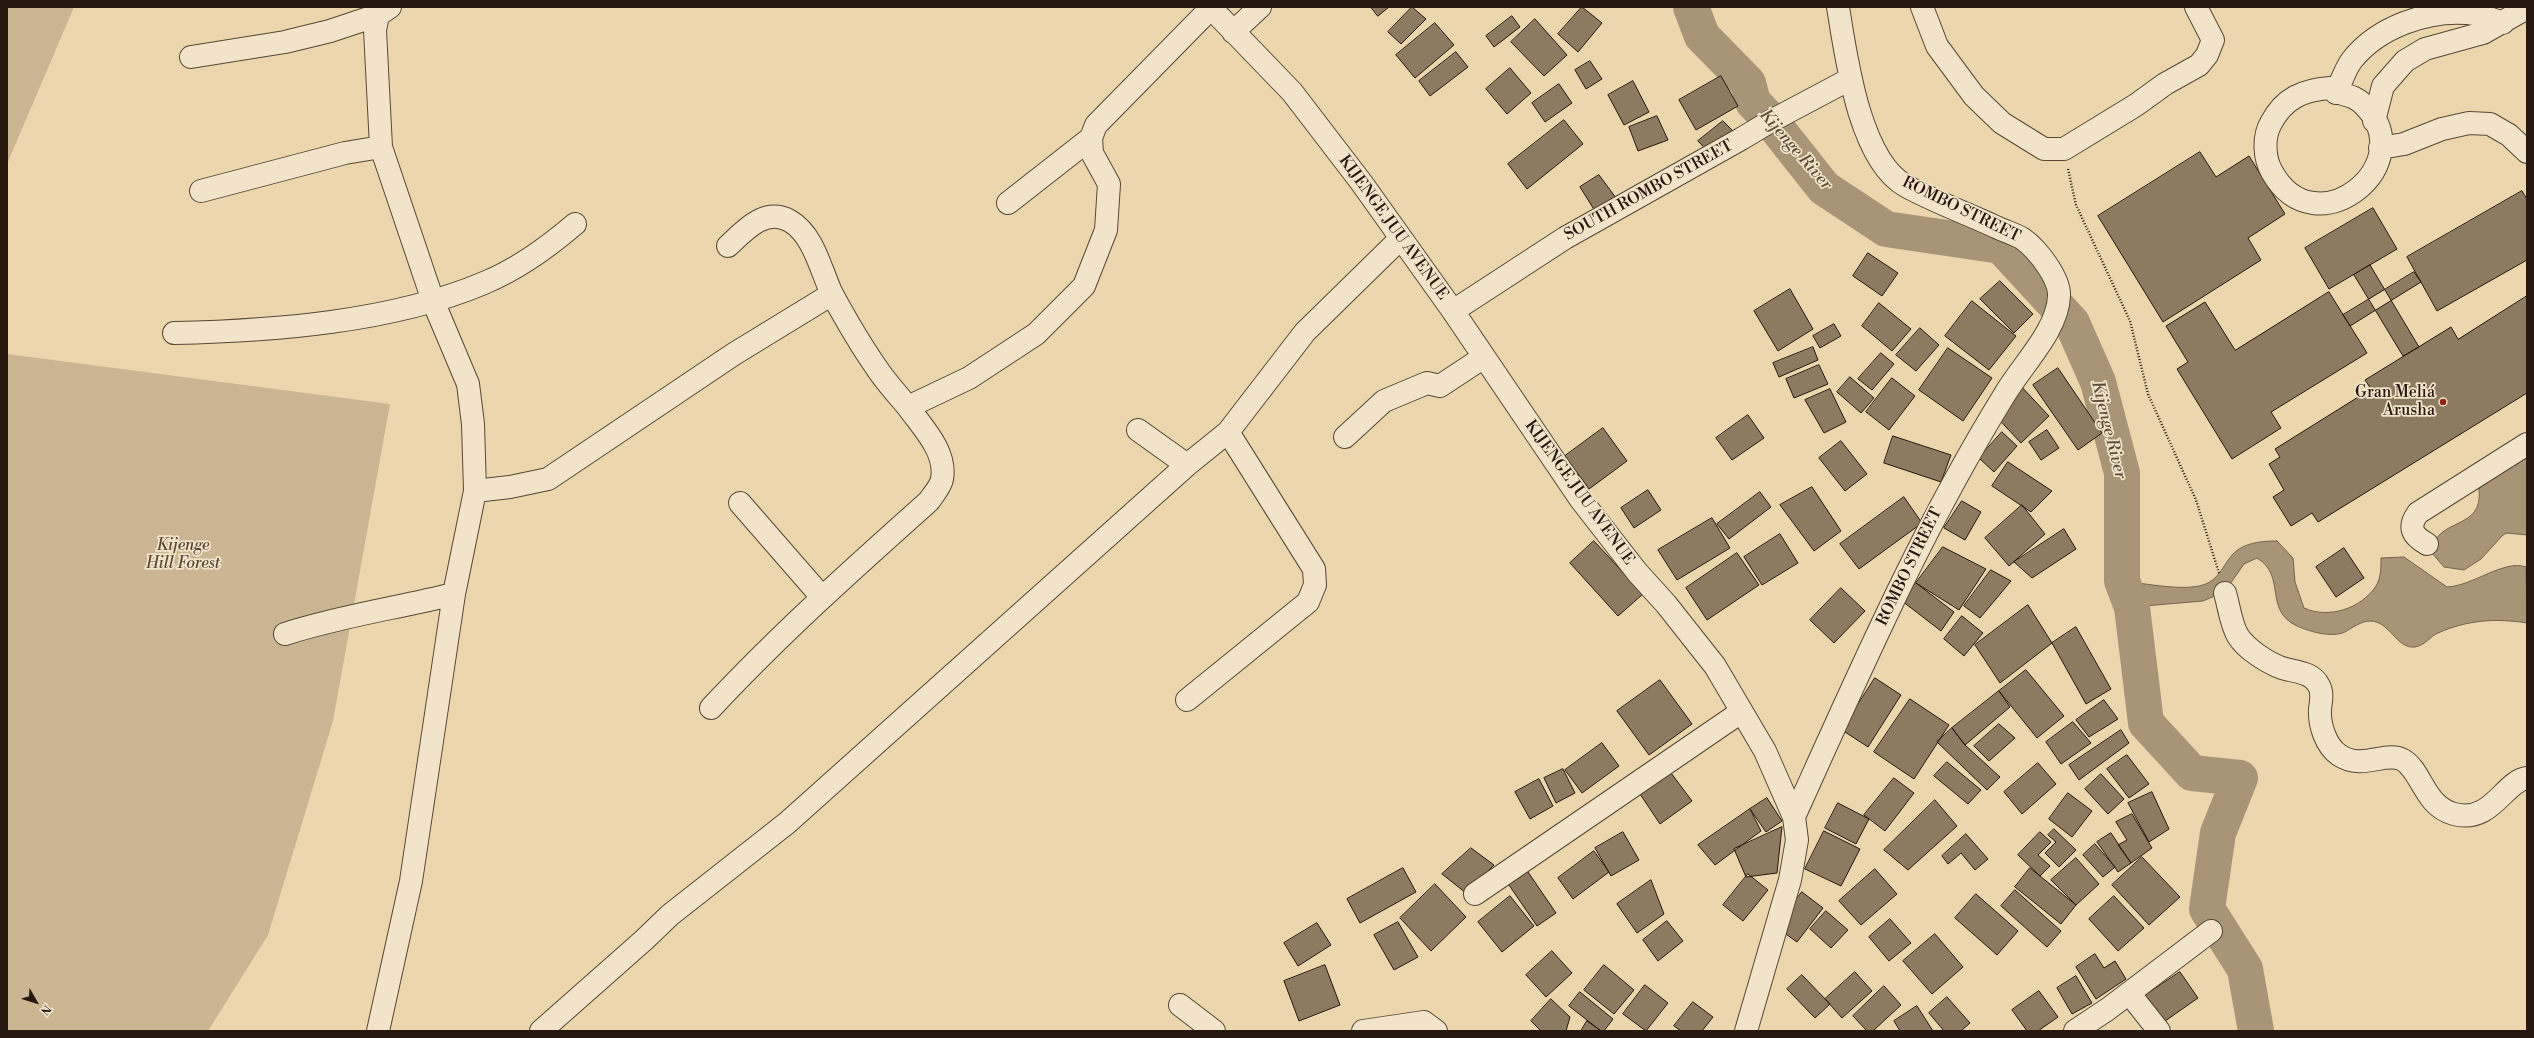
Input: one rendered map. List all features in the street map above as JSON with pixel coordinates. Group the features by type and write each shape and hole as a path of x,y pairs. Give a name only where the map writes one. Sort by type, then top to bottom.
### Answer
{"street":[{"path":"1233,32 1260,7"},
{"name":"ROMBO STREET","path":"1794,817 1892,602 1946,494 2006,391 2050,330 2059,295 2053,273 2023,239 1904,186 1885,170 1859,112 1850,79 1838,7"},
{"path":"1922,7 1937,46 1974,96 2002,122 2044,149 2064,149 2136,105 2165,84 2200,65 2207,55 2213,40 2196,7"},
{"path":"908,407 969,378 1036,334 1084,286 1106,230 1109,184 1092,153 1091,138 1096,125 1210,8"},
{"name":"KIJENGE JUU AVENUE","path":"1210,8 1292,92 1361,182 1400,239 1454,311 1581,500 1637,572 1666,604 1715,666 1765,751 1794,817 1797,840 1790,880 1746,1031"},
{"path":"2374,121 2383,86 2405,61 2425,49 2478,35 2503,23 2527,8"},
{"path":"191,57 285,42 330,31 384,11"},
{"path":"378,1031 411,881 454,594 475,490 473,424 468,384 434,301 382,147 375,30 384,11"},
{"path":"2336,94 2352,60 2378,36 2407,22 2438,14 2468,13 2503,23"},
{"name":"SOUTH ROMBO STREET","path":"1454,311 1565,238 1735,143 1771,121 1850,79"},
{"path":"2330,88 2336,94 2348,94 2364,105 2374,121 2380,139 2379,157 2372,174 2361,189 2345,199 2327,203 2309,202 2292,195 2278,183 2269,166 2265,147 2268,128 2278,110 2292,97 2310,90 2330,88"},
{"path":"2380,148 2404,144 2442,129 2469,123 2490,124 2509,135 2527,152"},
{"path":"1008,203 1091,138"},
{"path":"201,191 345,154 382,147"},
{"path":"711,708 754,661 822,596 929,501 942,481 942,463 936,446 908,407 876,368 832,294 809,242 799,228 789,221 774,217 762,218 728,246"},
{"path":"174,333 237,332 347,319 434,301 484,283 529,259 575,224"},
{"path":"541,1031 644,940 670,915 787,823 1186,465 1228,432 1304,332 1400,239"},
{"path":"475,490 510,487 548,479 734,354 832,294"},
{"path":"1345,437 1384,401 1427,382 1440,386 1484,357"},
{"path":"1138,430 1186,465"},
{"path":"1187,700 1308,602 1315,585 1314,569 1228,432"},
{"path":"2428,544 2414,535 2412,530 2411,525 2418,513 2527,444"},
{"path":"740,503 822,596"},
{"path":"2225,593 2238,636 2248,646 2270,662 2299,671 2312,678 2319,685 2322,696 2320,711 2322,729 2339,755 2354,762 2371,762 2386,758 2402,759 2411,766 2423,789 2439,806 2454,814 2470,814 2486,809 2514,785 2527,778"},
{"path":"285,634 320,622 406,606 454,594"},
{"path":"1475,894 1742,712"},
{"path":"2075,1031 2129,993 2210,931"},
{"path":"2129,993 2159,1031"},
{"path":"1180,1005 1214,1031"},
{"path":"1363,1031 1424,1022 1436,1031"}],"path":[{"path":"2064,149 2076,205 2130,321 2148,394 2196,500 2218,572"}],"green space":[{"path":"7,7 74,7 7,164"},
{"name":"Kijenge Hill Forest","path":"7,354 390,404 333,721 268,935 208,1031 7,1031"}],"shaded area":[{"path":"2527,455 2527,535 2507,533 2503,535 2481,559 2464,570 2444,567 2432,553 2435,541 2441,533 2467,519 2474,512 2479,503 2479,489"},
{"path":"2277,541 2293,558 2295,582 2304,608 2313,611 2333,612 2343,610 2362,601 2370,594 2378,583 2381,558 2404,557 2447,587 2457,586 2508,567 2526,567 2527,623 2515,621 2482,621 2460,625 2438,633 2422,645 2415,647 2403,644 2383,625 2377,622 2367,621 2360,623 2339,634 2315,632 2297,626 2287,619 2277,602 2271,574 2266,565 2257,558 2244,564 2230,584 2217,595 2203,601 2132,607 2122,581 2178,587 2200,586 2213,580 2239,549 2257,542"}],"building":[{"path":"1371,7 1389,7 1378,16"},
{"path":"1412,7 1426,19 1401,44 1388,32"},
{"path":"1582,7 1602,23 1578,52 1558,34"},
{"path":"1512,16 1520,27 1494,47 1486,36"},
{"path":"1535,19 1567,55 1544,76 1511,42"},
{"path":"1435,23 1454,45 1415,78 1396,55"},
{"path":"1456,52 1468,67 1430,96 1419,81"},
{"path":"1590,61 1602,79 1586,89 1575,70"},
{"path":"1510,68 1531,93 1507,114 1486,89"},
{"path":"1721,76 1738,106 1696,130 1679,100"},
{"path":"1633,81 1649,112 1624,125 1608,95"},
{"path":"1559,84 1572,103 1545,122 1532,103"},
{"path":"1657,116 1668,140 1638,151 1629,127"},
{"path":"1564,120 1583,144 1527,189 1508,164"},
{"path":"1723,121 1741,139 1715,159 1698,141"},
{"path":"2200,152 2216,177 2249,156 2285,214 2248,238 2261,260 2163,322 2098,216"},
{"path":"1599,175 1622,206 1600,219 1580,187"},
{"path":"2522,191 2527,199 2527,260 2437,311 2407,257"},
{"path":"2373,208 2397,249 2329,289 2305,248"},
{"path":"1868,253 1898,273 1882,296 1853,276"},
{"path":"2370,265 2419,347 2403,356 2354,275"},
{"path":"2414,272 2421,282 2350,326 2343,315"},
{"path":"2000,281 2033,314 2014,333 1980,299"},
{"path":"1790,289 1813,329 1778,351 1754,311"},
{"path":"2329,292 2367,353 2271,412 2281,428 2232,459 2177,369 2188,362 2166,326 2205,302 2235,350"},
{"path":"2527,296 2527,393 2318,522 2312,513 2291,526 2273,497 2284,490 2269,464 2280,457 2275,449 2371,389 2365,380 2451,327 2458,339"},
{"path":"1972,301 2016,336 1989,370 1945,336"},
{"path":"1879,303 1911,329 1892,351 1862,326"},
{"path":"1834,324 1841,336 1820,348 1813,336"},
{"path":"1920,328 1939,345 1916,371 1896,355"},
{"path":"1813,347 1818,360 1779,377 1773,363"},
{"path":"1948,348 1992,378 1963,421 1919,390"},
{"path":"1881,353 1894,364 1872,390 1858,379"},
{"path":"1819,365 1828,384 1794,398 1786,379"},
{"path":"2058,368 2102,433 2078,450 2033,385"},
{"path":"1850,377 1874,398 1861,413 1837,392"},
{"path":"1892,378 1915,396 1889,430 1866,412"},
{"path":"2018,383 2049,416 2021,443 1990,410"},
{"path":"1830,389 1846,422 1824,433 1805,400"},
{"path":"1748,415 1764,438 1732,460 1716,438"},
{"path":"1603,428 1627,461 1589,489 1565,456"},
{"path":"2047,430 2059,448 2041,460 2029,442"},
{"path":"2002,432 2017,446 1994,472 1979,458"},
{"path":"1893,436 1951,455 1941,482 1884,463"},
{"path":"1841,441 1867,474 1845,491 1819,458"},
{"path":"2008,462 2052,491 2031,512 1992,486"},
{"path":"1812,487 1841,531 1814,551 1780,505"},
{"path":"1648,490 1661,510 1634,528 1621,508"},
{"path":"1760,492 1771,507 1729,539 1717,524"},
{"path":"1904,497 1922,523 1859,569 1840,544"},
{"path":"1962,501 1981,512 1965,540 1944,528"},
{"path":"2022,505 2045,534 2009,566 1985,538"},
{"path":"1712,518 1730,548 1677,580 1658,550"},
{"path":"2064,529 2076,549 2032,578 2014,562"},
{"path":"1780,534 1798,563 1762,585 1744,557"},
{"path":"1594,541 1643,594 1618,616 1570,563"},
{"path":"1943,547 1986,569 1959,610 1916,583"},
{"path":"2344,548 2364,578 2336,597 2316,567"},
{"path":"1737,553 1759,585 1707,620 1686,588"},
{"path":"1991,570 2011,581 1980,618 1964,606"},
{"path":"1916,583 1954,612 1941,631 1902,601"},
{"path":"1841,588 1865,611 1834,643 1810,620"},
{"path":"2028,605 2052,643 2000,683 1975,645"},
{"path":"1962,616 1983,633 1964,656 1944,639"},
{"path":"2076,627 2111,689 2086,704 2052,643"},
{"path":"2026,670 2064,716 2037,738 1999,691"},
{"path":"1875,678 1901,695 1868,747 1842,730"},
{"path":"1660,680 1692,724 1649,755 1617,711"},
{"path":"1999,691 2010,707 1965,745 1952,728"},
{"path":"1910,699 1949,725 1914,779 1874,752"},
{"path":"2104,700 2118,719 2089,737 2076,720"},
{"path":"2073,722 2091,743 2061,764 2046,742"},
{"path":"1999,724 2015,738 1989,761 1974,746"},
{"path":"1952,728 1965,745 2000,777 1987,790 1937,742"},
{"path":"2121,730 2129,743 2079,780 2069,765"},
{"path":"1602,743 1619,766 1582,793 1565,770"},
{"path":"2127,755 2149,784 2129,798 2107,769"},
{"path":"1947,762 1981,790 1968,804 1934,776"},
{"path":"2038,763 2056,784 2022,814 2004,792"},
{"path":"1563,769 1575,793 1556,803 1544,778"},
{"path":"1671,773 1692,801 1660,824 1640,794"},
{"path":"2101,774 2124,799 2108,814 2085,789"},
{"path":"1894,778 1914,793 1885,831 1864,815"},
{"path":"1539,779 1553,806 1530,819 1515,792"},
{"path":"2152,792 2169,829 2149,842 2128,803"},
{"path":"2068,793 2092,811 2072,837 2049,819"},
{"path":"1767,798 1782,821 1766,832 1750,809"},
{"path":"1935,800 1957,826 1908,870 1884,850"},
{"path":"1838,803 1869,819 1856,844 1825,828"},
{"path":"1750,809 1761,831 1715,865 1698,845"},
{"path":"2132,814 2152,848 2131,863 2118,845 2127,840 2116,822"},
{"path":"1782,827 1777,873 1746,877 1734,849"},
{"path":"2054,829 2076,850 2059,867 2045,853 2056,842 2048,835"},
{"path":"1824,831 1860,849 1841,886 1805,869"},
{"path":"1623,832 1639,860 1611,876 1595,848"},
{"path":"2040,832 2051,842 2038,855 2050,866 2040,876 2018,855"},
{"path":"2111,833 2131,863 2118,872 2097,842"},
{"path":"1966,834 1988,859 1975,870 1961,853 1948,864 1942,856"},
{"path":"2095,844 2115,867 2103,877 2083,855"},
{"path":"1471,848 1494,865 1466,893 1442,874"},
{"path":"1594,851 1609,872 1573,899 1558,878"},
{"path":"2142,857 2180,897 2149,925 2112,885"},
{"path":"2076,858 2099,884 2076,905 2051,880"},
{"path":"1403,868 1416,892 1360,923 1347,899"},
{"path":"2030,868 2076,905 2061,924 2015,887"},
{"path":"1875,869 1897,894 1861,925 1839,901"},
{"path":"1528,872 1556,913 1537,926 1509,885"},
{"path":"1748,874 1768,890 1743,921 1723,905"},
{"path":"1651,880 1664,914 1637,933 1617,904"},
{"path":"1435,884 1466,917 1431,951 1400,918"},
{"path":"2015,890 2061,931 2047,947 2001,906"},
{"path":"1802,892 1823,908 1797,942 1776,927"},
{"path":"1976,894 2018,931 1997,955 1955,918"},
{"path":"1510,896 1534,926 1502,952 1478,922"},
{"path":"2114,896 2144,928 2118,951 2089,919"},
{"path":"1826,911 1848,930 1831,948 1810,929"},
{"path":"1890,919 1911,943 1889,961 1869,937"},
{"path":"1667,921 1683,941 1658,961 1643,940"},
{"path":"1398,922 1418,957 1394,970 1374,935"},
{"path":"1317,923 1331,945 1298,966 1284,943"},
{"path":"1935,934 1963,967 1932,994 1903,961"},
{"path":"1552,951 1572,973 1546,997 1526,975"},
{"path":"2095,954 2104,968 2115,961 2126,979 2096,999 2076,967"},
{"path":"1325,965 1340,1005 1299,1021 1284,981"},
{"path":"1604,965 1634,990 1614,1014 1584,990"},
{"path":"1855,972 1872,991 1842,1018 1825,999"},
{"path":"2180,972 2198,998 2158,1026 2140,999"},
{"path":"1802,975 1830,1004 1815,1018 1787,989"},
{"path":"2076,976 2092,1003 2072,1014 2057,988"},
{"path":"1645,985 1668,1003 1646,1031 1623,1014"},
{"path":"1884,986 1901,1005 1873,1031 1867,1031 1853,1016"},
{"path":"2039,991 2058,1017 2038,1031 2027,1031 2012,1010"},
{"path":"1580,992 1613,1019 1604,1031 1601,1031 1569,1006"},
{"path":"1947,997 1970,1023 1961,1031 1944,1031 1929,1013"},
{"path":"1551,999 1570,1017 1566,1031 1541,1031 1531,1021"},
{"path":"1693,1002 1713,1017 1702,1031 1681,1031 1674,1026"},
{"path":"1917,1006 1933,1031 1900,1031 1894,1021"},
{"path":"1587,1021 1601,1031 1581,1031"}],"waterway":[{"name":"Kijenge River","path":"1691,7 1702,36 1748,83 1753,102 1771,121 1824,188 1886,229 2001,246 2072,323 2098,382 2122,473 2122,581 2132,607 2146,723 2192,773 2240,778 2218,833 2207,909 2245,969 2256,1031"}],"place":[{"name":"Gran Meliá Arusha","path":"2443,402"}]}
